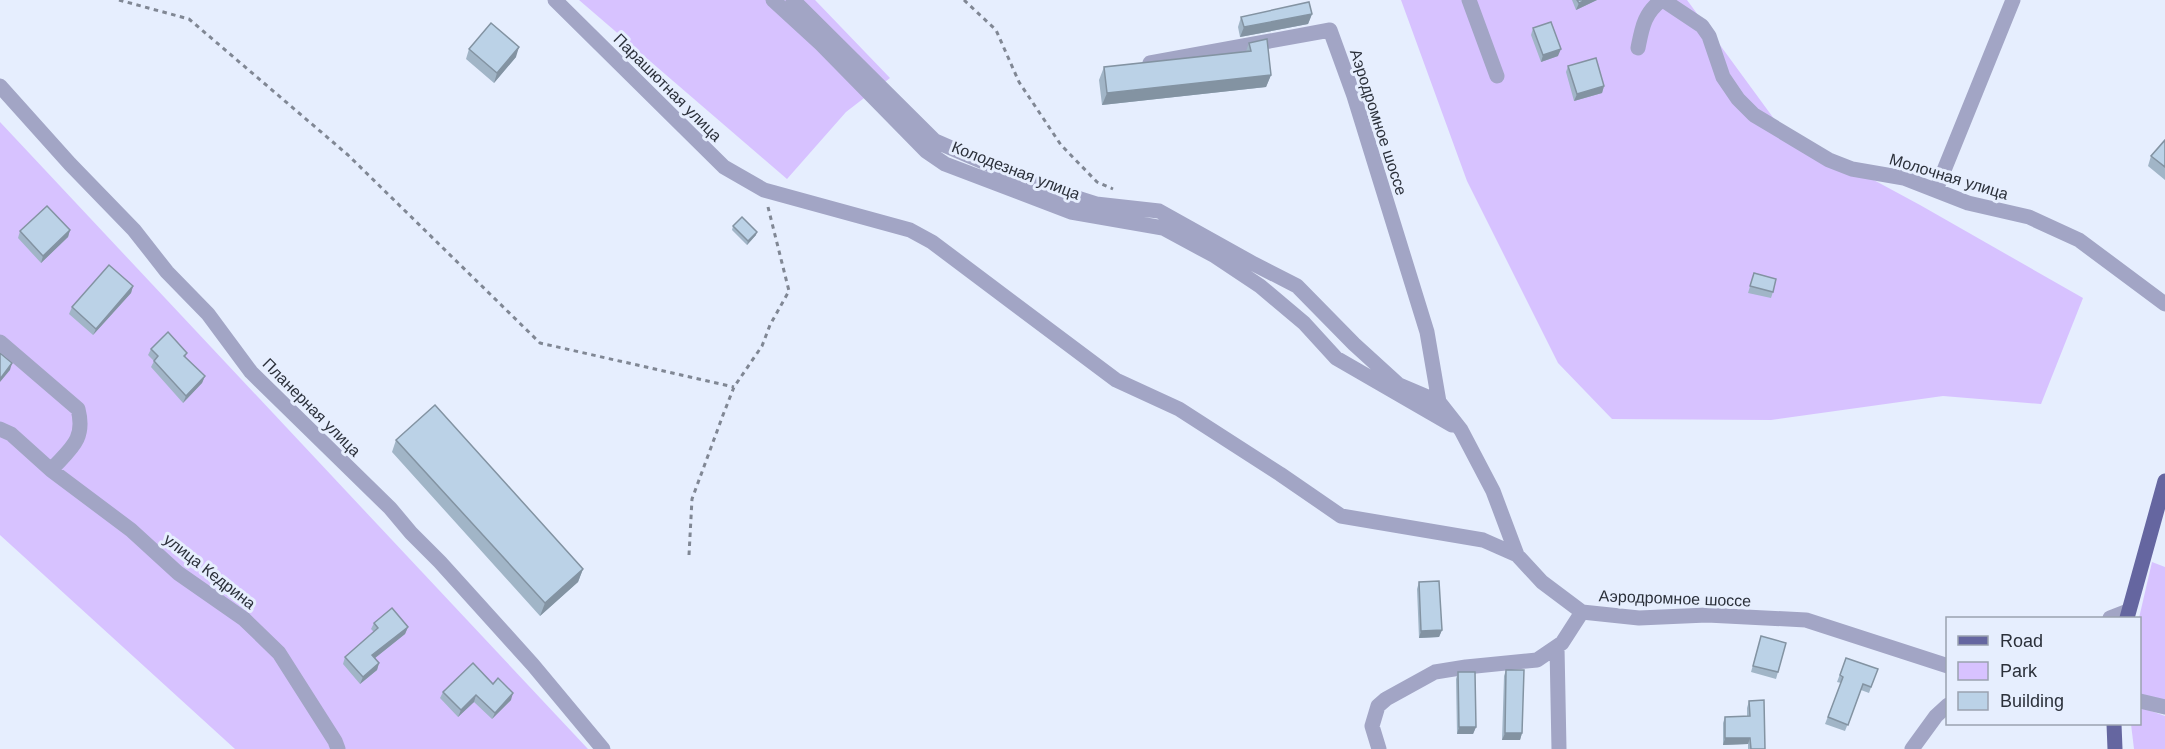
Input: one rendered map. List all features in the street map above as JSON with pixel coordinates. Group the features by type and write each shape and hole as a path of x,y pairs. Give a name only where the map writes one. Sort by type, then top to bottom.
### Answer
{"main road":[{"path":"2127,615 2165,481"},
{"path":"2114,725 2115,749"}],"street":[{"name":"Парашютная улица","path":"555,0 724,167 764,190 910,230 932,242 1116,380 1179,409 1341,516 1483,540 1517,555"},
{"name":"Колодезная улица","path":"773,0 821,44 926,151 945,164 1071,212 1163,228 1215,256 1260,286 1304,323 1336,358 1461,430"},
{"name":"Колодезная улица","path":"793,0 935,141 1036,185 1096,204 1159,211"},
{"path":"1469,0 1497,76"},
{"path":"1638,48 1645,17 1652,7 1663,0"},
{"name":"Молочная улица","path":"1663,0 1702,26 1709,36 1723,77 1754,115 1829,160 1852,169 1904,178 1968,203 2029,217 2079,240 2165,304"},
{"path":"1936,190 2013,0"},
{"name":"Аэродромное шоссе","path":"1150,63 1330,30 1354,96 1427,332 1439,402 1461,430 1493,491 1517,555 1542,582 1582,612 1639,618 1707,615 1806,620 1946,666"},
{"name":"Планерная улица","path":"0,86 70,164 134,230 167,272 208,314 251,372 390,508 533,665 603,749"},
{"name":"Аэродромное шоссе","path":"1159,211 1297,286 1354,344 1399,385 1439,402"},
{"path":"0,342 78,409 81,430 77,441 51,470"},
{"name":"улица Кедрина","path":"0,429 11,434 51,470 131,530 178,573 244,619 279,653 338,749"},
{"path":"1379,749 1372,726 1378,706 1386,699 1435,672 1537,660 1562,644 1582,612"},
{"path":"1557,647 1559,749"},
{"path":"2141,701 2165,707"},
{"path":"1912,749 1946,706"}],"path":[{"path":"119,0 189,19 348,155 540,344 734,387"},
{"path":"964,0 996,30 1019,82 1061,145 1097,182 1118,191"},
{"path":"689,555 692,499 734,387 762,346 770,325 789,291 764,190"}],"green space":[{"path":"579,0 815,0 890,78 846,112 787,179"},
{"path":"1401,0 1687,0 1783,131 1920,205 2083,298 2041,404 1943,396 1771,420 1612,419 1558,363 1467,181"},
{"path":"0,122 588,749 235,749 0,535"},
{"path":"2152,562 2165,567 2165,702 2141,695 2139,617"},
{"path":"2141,707 2165,716 2165,749 2134,749 2131,725 2141,725"}],"building":[{"path":"1309,2 1312,14 1244,27 1241,17"},
{"path":"1551,22 1561,49 1543,55 1533,28"},
{"path":"491,23 519,47 497,73 469,49"},
{"path":"1267,39 1271,75 1107,93 1104,67 1251,51 1249,43"},
{"path":"1596,58 1604,86 1577,94 1568,66"},
{"path":"2165,140 2165,167 2151,156"},
{"path":"47,206 70,230 43,256 20,231"},
{"path":"742,217 757,232 748,241 733,226"},
{"path":"109,265 133,286 96,329 72,307"},
{"path":"1754,273 1776,279 1773,292 1750,286"},
{"path":"168,332 187,353 184,356 205,376 186,396 154,361 158,356 151,349"},
{"path":"0,353 12,363 0,379"},
{"path":"435,405 583,569 545,603 396,440"},
{"path":"1439,581 1442,630 1421,631 1419,582"},
{"path":"392,608 408,627 372,655 379,663 363,677 345,657 378,628 374,623"},
{"path":"1761,636 1786,643 1778,672 1753,666"},
{"path":"1846,658 1878,669 1871,687 1863,684 1848,725 1828,717 1843,677 1840,675"},
{"path":"473,663 493,684 498,678 513,693 495,713 476,695 461,710 443,692"},
{"path":"1506,670 1524,670 1522,733 1505,733"},
{"path":"1458,672 1475,672 1476,727 1459,727"},
{"path":"1764,700 1765,749 1751,749 1750,738 1725,738 1725,717 1750,716 1749,701"}]}
